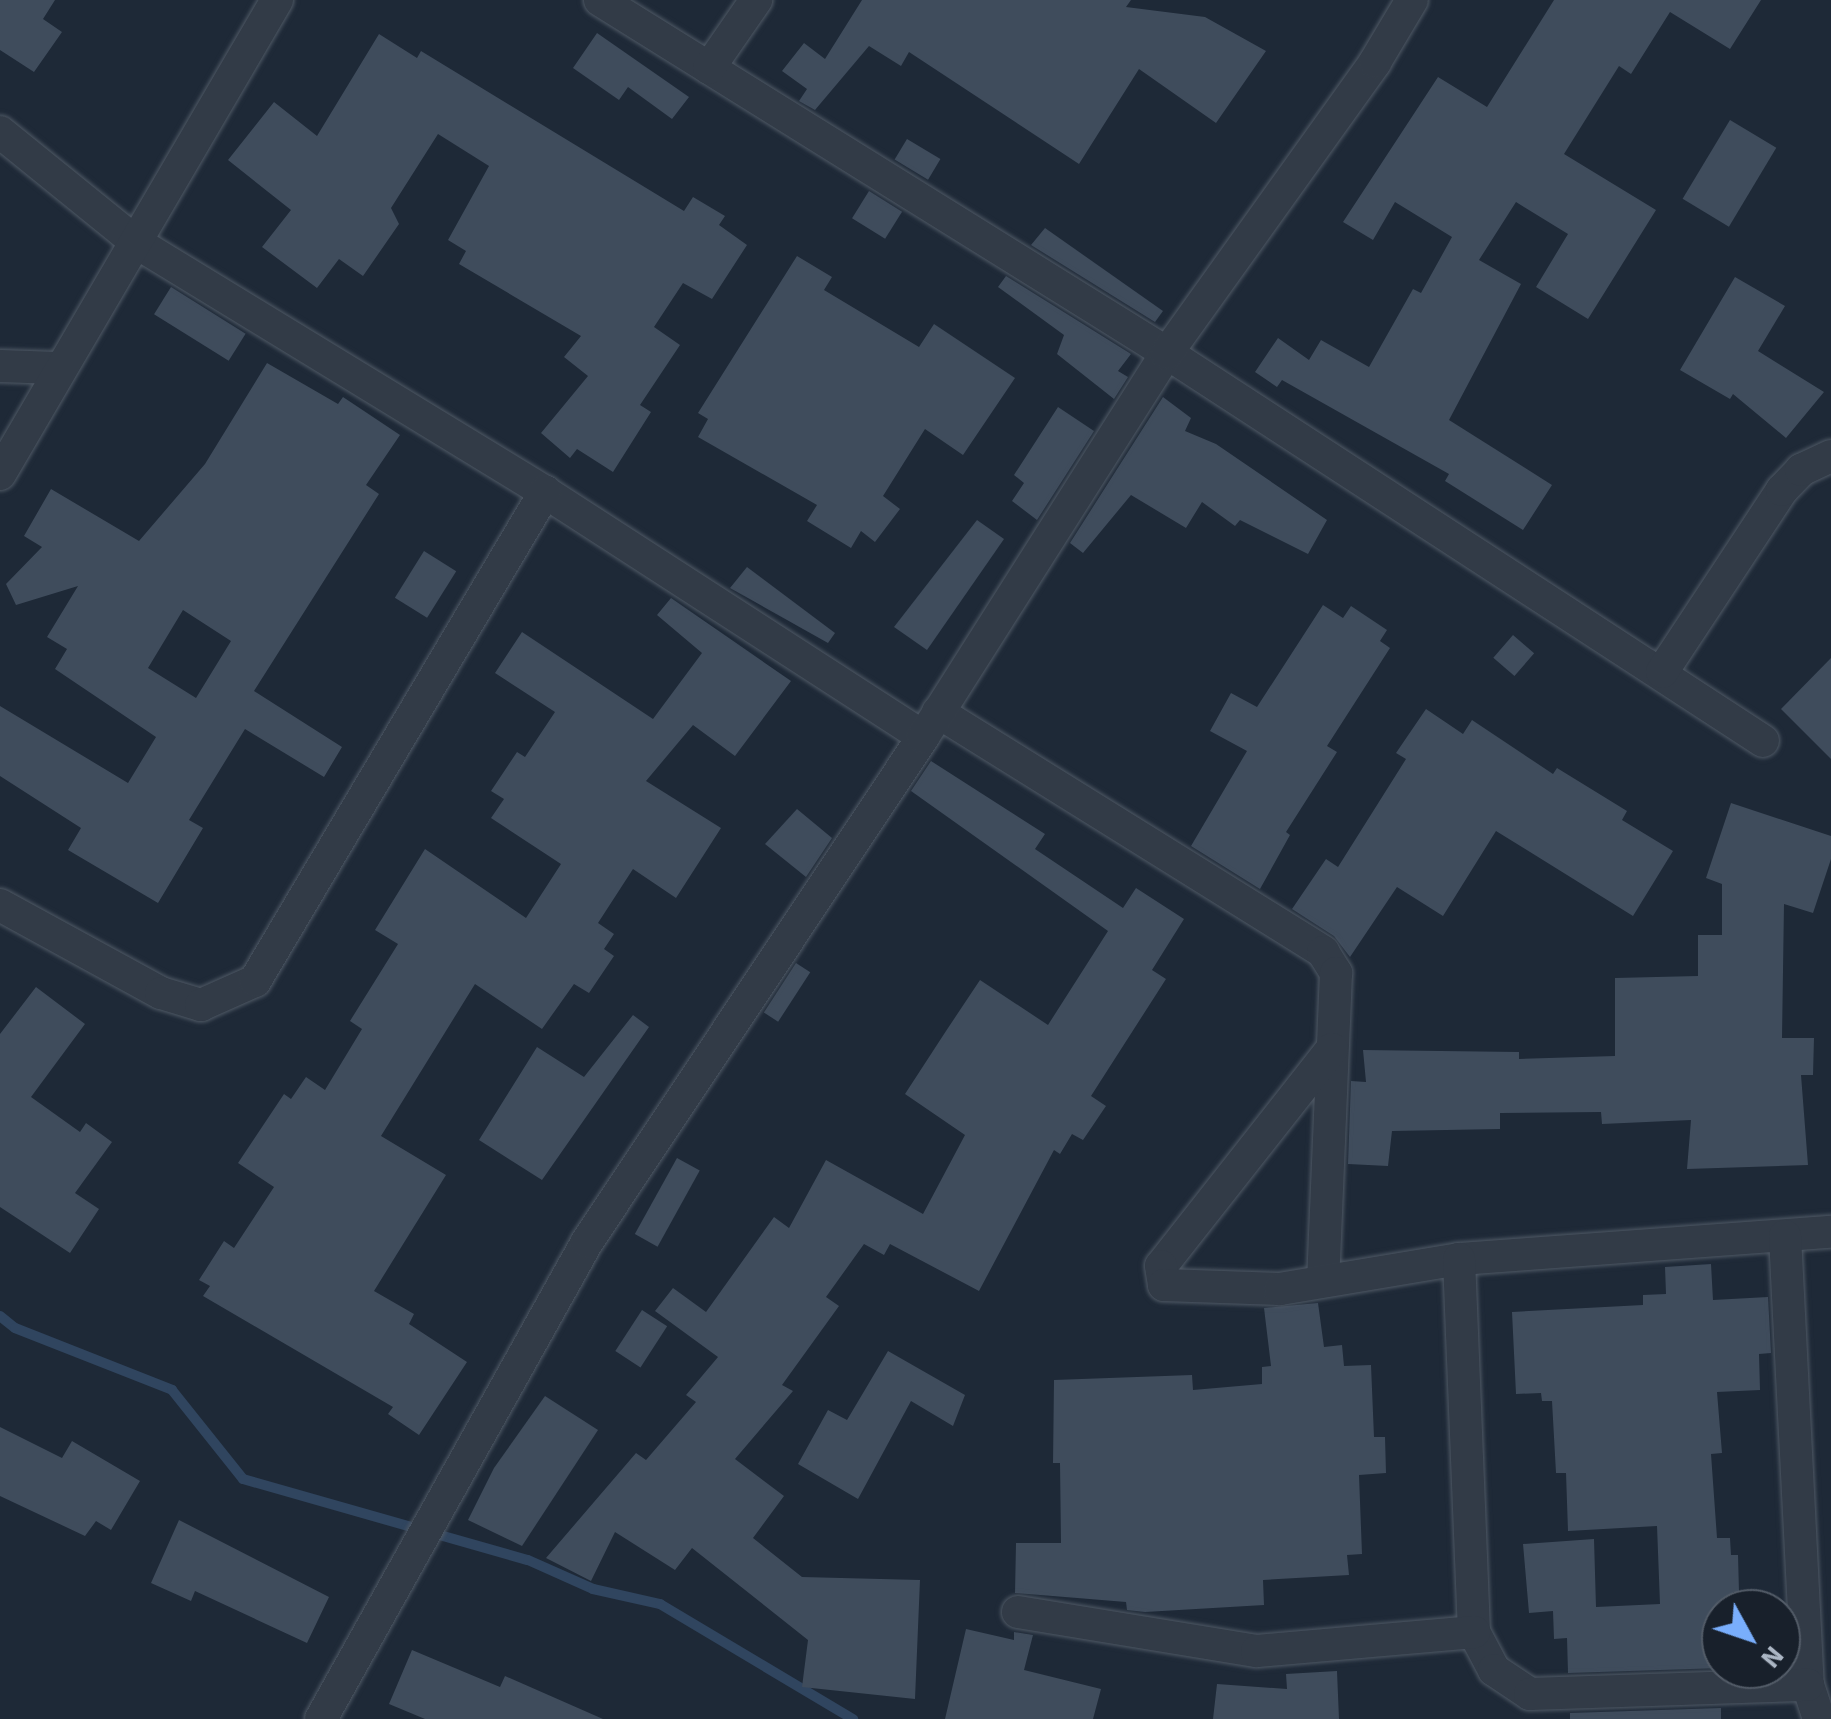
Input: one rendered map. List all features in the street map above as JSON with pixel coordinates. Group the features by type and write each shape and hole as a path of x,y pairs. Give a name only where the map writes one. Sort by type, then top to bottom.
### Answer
{"street":[{"path":"0,474 57,368 137,243 277,0"},
{"path":"600,0 1166,353 1763,741"},
{"path":"709,68 756,0"},
{"path":"322,1719 587,1242 931,725 1166,353 1412,0"},
{"path":"0,132 137,243 931,725 1323,952 1336,973 1323,1280"},
{"path":"0,366 57,368"},
{"path":"1662,672 1782,490 1801,470 1831,456"},
{"path":"0,905 161,994 201,1005 255,981 545,492"},
{"path":"1332,1050 1158,1277 1174,1289 1280,1289 1459,1260 1831,1232"},
{"path":"1785,1236 1808,1685 1819,1719"},
{"path":"1459,1260 1474,1632 1494,1670 1530,1694 1808,1685"},
{"path":"1018,1612 1257,1652 1474,1632"}],"building":[{"path":"0,0 55,0 43,19 62,32 34,72 0,50"},
{"path":"862,0 1131,0 1126,7 1205,17 1266,51 1216,123 1139,69 1079,164 909,52 901,66 869,46 815,110 799,101 807,89 782,71 804,43 825,59"},
{"path":"1554,0 1761,0 1730,49 1670,12 1631,74 1619,66 1564,154 1656,210 1588,319 1536,287 1568,234 1516,202 1479,260 1521,284 1449,420 1552,485 1523,530 1445,481 1449,474 1282,380 1277,387 1255,372 1278,338 1309,360 1321,340 1369,367 1413,289 1421,293 1452,237 1395,202 1373,240 1343,222 1438,77 1487,107"},
{"path":"597,33 689,97 672,119 628,87 619,100 573,68"},
{"path":"379,34 417,58 421,51 684,211 693,197 725,216 719,225 747,245 712,299 683,283 654,327 680,345 640,405 651,412 613,472 577,449 570,458 541,433 588,376 564,357 581,336 459,264 466,251 448,240 489,166 438,134 391,208 399,224 363,276 339,259 317,288 262,247 291,210 228,160 274,102 317,136"},
{"path":"1730,120 1776,148 1729,227 1683,199"},
{"path":"907,139 940,159 928,180 895,160"},
{"path":"869,191 902,212 885,239 852,218"},
{"path":"1045,228 1163,311 1155,322 1031,245"},
{"path":"797,256 832,277 824,290 919,347 934,324 1015,378 963,455 925,429 883,496 900,509 875,542 861,531 851,548 807,521 817,505 698,437 708,419 698,413"},
{"path":"1006,276 1131,354 1118,371 1128,377 1114,399 1057,354 1064,335 998,287"},
{"path":"1735,277 1785,306 1758,351 1824,392 1786,438 1733,394 1730,399 1680,370"},
{"path":"171,287 246,334 229,361 154,314"},
{"path":"267,363 338,404 343,397 400,435 366,485 379,494 254,691 342,747 324,777 245,729 189,820 203,828 158,903 68,850 81,828 0,776 0,706 128,783 156,737 55,669 67,649 47,637 78,586 16,605 6,584 42,547 24,536 51,489 139,541 205,464","holes":["183,610 231,641 196,698 148,668"]},
{"path":"1163,397 1191,418 1185,431 1216,444 1327,520 1308,554 1240,520 1235,526 1202,502 1186,528 1131,495 1083,553 1070,543"},
{"path":"1058,407 1094,431 1037,520 1012,501 1024,483 1014,475"},
{"path":"977,520 1004,539 927,650 894,627"},
{"path":"424,551 456,571 427,618 395,598"},
{"path":"747,567 835,633 828,643 730,588"},
{"path":"671,598 791,681 735,756 693,725 646,781 721,828 676,898 633,869 598,923 614,934 604,949 614,956 589,993 574,984 542,1029 475,984 381,1136 446,1175 374,1291 414,1314 409,1324 467,1362 419,1435 388,1414 393,1407 203,1296 210,1286 199,1280 224,1241 234,1248 274,1187 238,1163 284,1094 291,1099 306,1077 325,1090 362,1029 350,1021 398,944 375,930 425,849 526,918 561,864 491,818 504,799 491,791 517,752 525,757 555,712 495,673 522,632 653,719 702,653 657,615"},
{"path":"1323,605 1343,618 1351,606 1387,630 1380,641 1390,648 1327,746 1337,752 1286,832 1290,835 1260,889 1191,846 1247,751 1210,731 1231,693 1257,707"},
{"path":"1513,635 1534,653 1514,676 1493,658"},
{"path":"1831,658 1831,759 1781,709"},
{"path":"1426,709 1463,734 1472,720 1553,774 1557,768 1627,811 1622,820 1673,851 1633,916 1496,831 1443,916 1397,887 1350,957 1334,936 1292,909 1326,859 1338,867 1406,759 1396,753"},
{"path":"931,761 1045,834 1035,849 1123,908 1136,888 1184,919 1152,970 1166,979 1091,1096 1106,1106 1083,1140 1072,1134 1060,1154 1054,1150 979,1291 890,1244 884,1255 864,1244 826,1297 839,1306 782,1385 793,1391 735,1459 784,1496 753,1538 802,1577 920,1580 915,1699 802,1687 808,1640 692,1548 675,1570 615,1532 591,1581 546,1558 636,1453 646,1460 696,1402 686,1395 718,1357 655,1311 673,1288 706,1312 774,1217 789,1228 826,1160 923,1214 965,1135 905,1094 946,1031 980,980 1048,1025 1108,931 911,791"},
{"path":"1731,803 1831,836 1831,859 1813,913 1784,904 1782,1038 1814,1038 1813,1075 1801,1075 1808,1165 1687,1169 1691,1120 1602,1124 1601,1112 1500,1113 1500,1129 1392,1131 1388,1166 1348,1164 1351,1081 1366,1082 1363,1050 1519,1052 1519,1059 1615,1056 1615,978 1698,976 1698,935 1722,935 1722,884 1706,878"},
{"path":"797,809 832,838 806,877 765,844"},
{"path":"796,963 810,972 778,1022 764,1012"},
{"path":"36,987 85,1024 31,1097 80,1132 86,1123 112,1142 75,1193 99,1209 70,1253 0,1207 0,1034"},
{"path":"633,1015 649,1027 542,1180 479,1140 537,1047 584,1077"},
{"path":"677,1158 700,1171 658,1247 635,1234"},
{"path":"1711,1264 1713,1300 1768,1297 1771,1353 1759,1354 1760,1390 1717,1392 1722,1453 1711,1454 1717,1538 1730,1538 1731,1555 1738,1555 1739,1589 1701,1589 1701,1669 1568,1673 1567,1638 1554,1639 1553,1611 1529,1613 1523,1544 1594,1539 1596,1607 1660,1604 1657,1526 1568,1531 1566,1473 1556,1473 1552,1401 1542,1401 1541,1393 1516,1394 1512,1312 1643,1305 1643,1295 1666,1294 1665,1267"},
{"path":"1318,1303 1324,1347 1342,1345 1344,1366 1371,1365 1374,1437 1385,1437 1386,1473 1359,1475 1362,1554 1347,1555 1349,1575 1263,1580 1264,1605 1145,1612 1127,1610 1126,1602 1015,1593 1016,1543 1061,1543 1060,1463 1053,1463 1054,1380 1192,1375 1193,1390 1262,1384 1262,1367 1271,1366 1264,1308"},
{"path":"642,1310 667,1326 640,1367 615,1351"},
{"path":"888,1351 965,1395 953,1426 911,1401 858,1499 798,1464 828,1410 847,1420"},
{"path":"545,1396 598,1430 522,1546 468,1520 494,1468"},
{"path":"0,1427 62,1458 72,1441 140,1481 111,1530 96,1521 85,1536 0,1496"},
{"path":"179,1520 329,1597 307,1643 195,1591 191,1601 151,1583"},
{"path":"966,1629 1014,1640 1014,1632 1033,1635 1024,1670 1101,1689 1093,1719 945,1719"},
{"path":"412,1650 500,1687 505,1676 603,1719 425,1719 389,1704"},
{"path":"1337,1671 1339,1719 1213,1719 1217,1684 1287,1689 1286,1674"},
{"path":"1721,1708 1721,1719 1570,1719 1570,1713"}],"waterway":[{"path":"0,1316 15,1328 172,1390 243,1479 528,1560 593,1589 660,1604 853,1719"}]}
